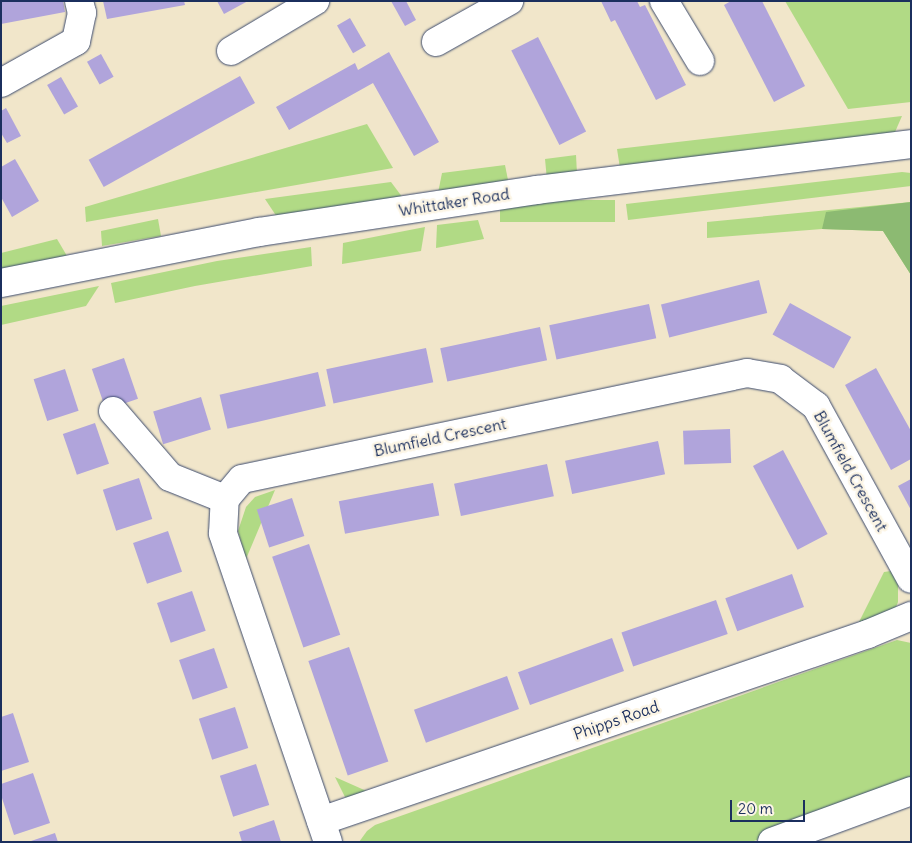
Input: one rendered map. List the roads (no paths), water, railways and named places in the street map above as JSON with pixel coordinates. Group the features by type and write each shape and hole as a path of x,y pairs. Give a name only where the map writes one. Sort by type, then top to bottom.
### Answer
{"street":[{"path":"1,83 76,41 82,13 79,1"},
{"path":"231,51 315,1"},
{"path":"436,42 509,1"},
{"path":"664,1 700,61"},
{"name":"Whittaker Road","path":"1,282 259,232 528,191 911,144"},
{"name":"Blumfield Crescent","path":"225,499 242,479 747,373 780,379 816,406 911,579"},
{"path":"113,411 170,477 225,499 223,533 324,831"},
{"name":"Phipps Road","path":"324,831 868,634 911,616"},
{"path":"772,842 911,791"}]}
